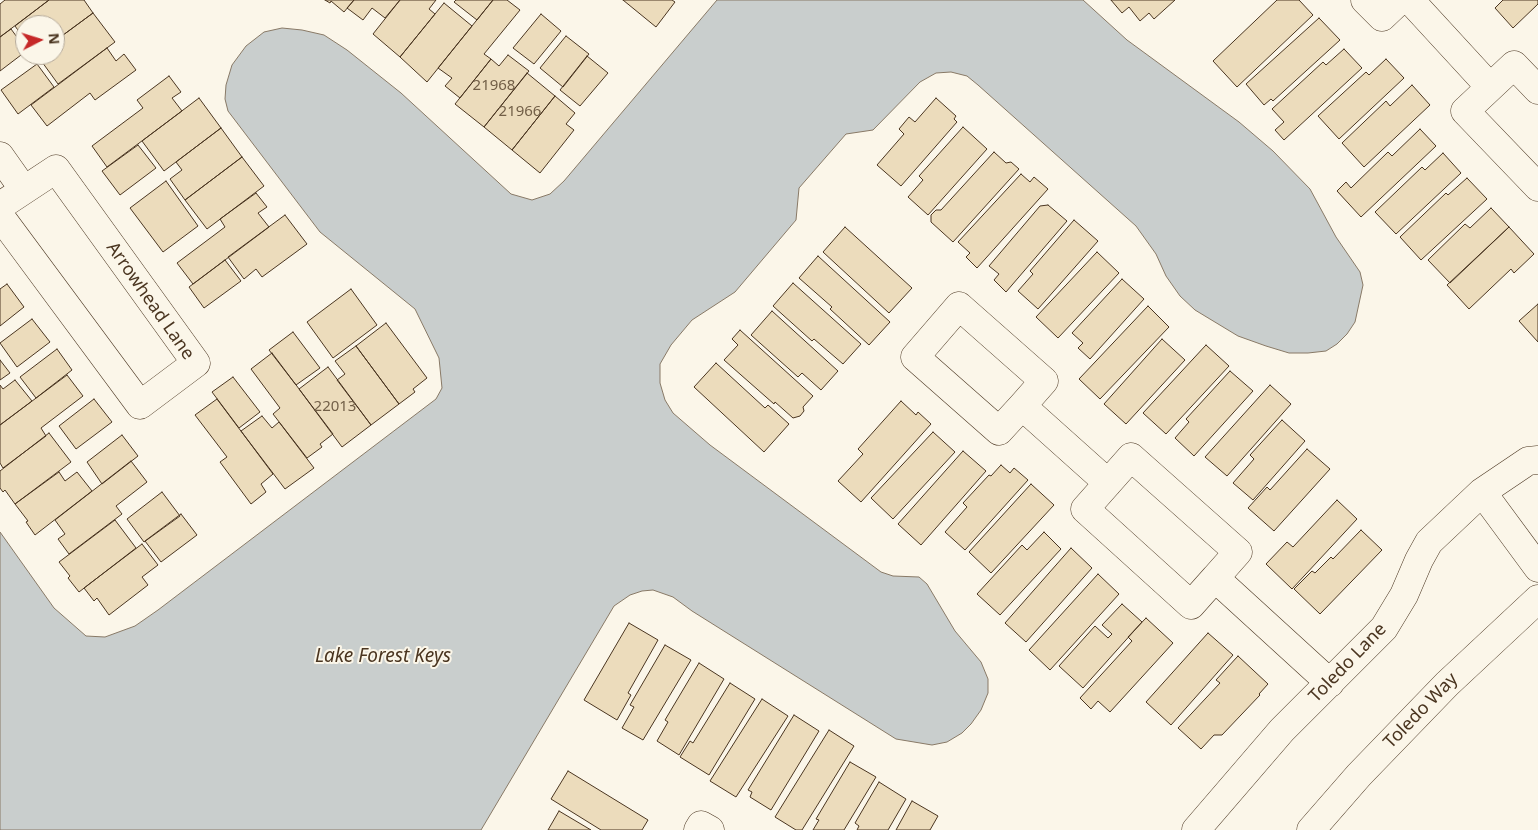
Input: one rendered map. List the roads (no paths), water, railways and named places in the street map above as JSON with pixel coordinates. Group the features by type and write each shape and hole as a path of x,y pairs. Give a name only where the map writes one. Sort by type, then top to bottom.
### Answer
{"street":[{"path":"1365,0 1382,17 1400,0"},
{"path":"1410,0 1490,87"},
{"path":"1538,90 1514,65 1465,111 1538,187"},
{"path":"0,156 24,190"},
{"name":"Arrowhead Lane","path":"0,206 56,169 196,363 140,404 0,216"},
{"path":"959,306 1044,380 1022,406 999,431 915,357 959,306"},
{"path":"1022,406 1108,483"},
{"path":"1131,457 1238,552 1215,578 1191,605 1085,510 1131,457"},
{"name":"Toledo Lane","path":"1196,830 1282,730 1384,628 1404,595 1429,542 1482,492 1528,461 1538,460"},
{"path":"1482,492 1538,568"},
{"path":"1215,578 1330,683"},
{"name":"Toledo Way","path":"1311,830 1359,775 1447,684 1538,599"},
{"path":"698,830 701,825 710,830"}],"water":[{"name":"Lake Forest Keys","path":"717,0 1083,0 1127,40 1239,122 1273,151 1310,189 1336,237 1360,272 1363,285 1355,322 1337,344 1326,351 1289,353 1238,336 1195,310 1180,296 1166,276 1156,254 1136,226 978,85 967,76 951,72 936,73 920,82 873,130 846,134 799,188 796,220 735,292 692,320 671,345 660,364 660,383 665,400 673,413 710,445 881,572 893,576 919,577 927,584 955,631 981,662 988,679 988,693 981,710 962,733 947,742 932,745 896,739 692,611 673,597 653,590 642,591 630,595 614,606 481,830 0,830 0,532 54,608 86,636 105,637 135,626 158,610 436,399 442,388 439,358 415,309 320,232 228,111 225,99 226,85 232,65 246,46 264,32 282,28 324,35 347,50 401,93 511,194 532,200 550,194 564,181"}]}
